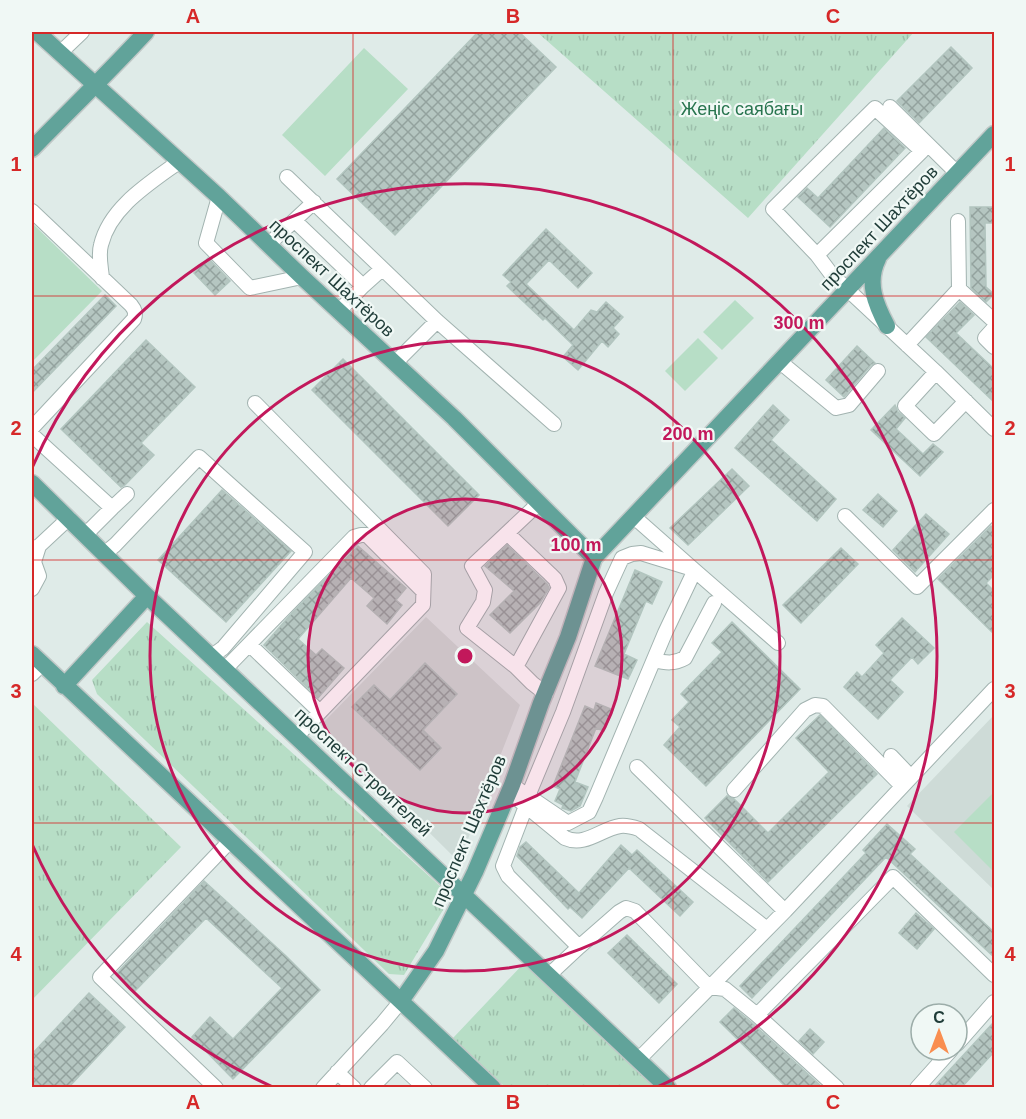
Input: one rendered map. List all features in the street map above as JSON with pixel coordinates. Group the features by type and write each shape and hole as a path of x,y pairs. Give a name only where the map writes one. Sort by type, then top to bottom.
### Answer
{"main road":[{"path":"32,149 146,32"},
{"name":"проспект Шахтёров","path":"37,34 180,161 454,418 594,558"},
{"name":"проспект Шахтёров","path":"401,1001 436,951 475,872 510,789 568,637 594,558 994,134"},
{"path":"881,254 872,279 878,309 887,326"},
{"name":"проспект Строителей","path":"32,483 147,596 668,1088"},
{"path":"64,686 147,596"},
{"path":"35,664 64,686 493,1088"}],"street":[{"path":"60,53 82,32"},
{"path":"890,107 957,173"},
{"path":"817,255 922,151 875,108 772,209 817,255 832,275 994,429"},
{"path":"102,278 100,248 105,231 121,208 180,161"},
{"path":"287,177 437,321 501,368 554,424"},
{"path":"219,197 207,243 250,288 302,277"},
{"path":"268,245 314,202"},
{"path":"32,211 135,309 136,315 32,428"},
{"path":"295,221 363,286"},
{"path":"907,345 959,289 958,221"},
{"path":"339,311 382,269"},
{"path":"959,289 994,321"},
{"path":"395,363 437,321"},
{"path":"994,328 985,338 994,346"},
{"path":"779,361 837,408 849,405 878,371"},
{"path":"936,372 905,406 934,435 966,401"},
{"path":"255,403 424,574 423,605 297,736"},
{"path":"32,435 112,508"},
{"path":"105,554 200,457 304,552 223,648 212,656"},
{"path":"85,535 127,494"},
{"path":"538,504 472,566 485,590 483,602 466,628 516,667 544,698 563,712"},
{"path":"845,516 917,587 994,510"},
{"path":"633,516 778,644"},
{"path":"32,589 39,576 34,562 35,547 69,518"},
{"path":"507,533 555,579 559,588 516,667"},
{"path":"225,669 354,537 367,535 423,591"},
{"path":"579,947 508,876 503,866 606,593 622,558 641,553 693,568"},
{"path":"510,789 568,823 589,812 693,574 693,568"},
{"path":"654,660 665,663 678,662 685,658 714,603"},
{"path":"250,645 320,712"},
{"path":"639,1059 785,911 994,689"},
{"path":"734,790 805,710 815,705 823,706 907,782"},
{"path":"891,756 907,782"},
{"path":"637,767 785,911"},
{"path":"527,801 565,838 571,841 581,841 617,826 639,829 767,928"},
{"path":"216,1088 100,976 230,841"},
{"path":"758,1015 893,877 994,975"},
{"path":"549,975 619,912 626,908 635,911 709,987 725,989 758,1015 837,1088"},
{"name":"проспект Шахтёров","path":"323,1088 401,1001"},
{"path":"969,1030 994,1002"},
{"path":"371,1088 397,1062 425,1088"},
{"path":"917,1088 940,1062"},
{"path":"338,1072 354,1088"}],"shaded area":[{"path":"426,617 520,705 459,862 321,725"},
{"path":"994,715 994,890 907,806"}],"green space":[{"name":"Жеңіс саябағы","path":"537,32 914,32 748,218"},
{"path":"364,48 408,89 325,176 282,135"},
{"path":"32,223 102,291 32,362"},
{"path":"735,300 754,318 722,350 703,332"},
{"path":"698,338 718,358 685,391 665,371"},
{"path":"147,622 440,886 446,894 446,905 404,975 389,974 97,694 92,680"},
{"path":"32,703 181,847 32,1000"},
{"path":"994,792 994,872 954,832"},
{"path":"525,962 657,1087 505,1087 453,1038"}],"building":[{"path":"478,32 519,32 556,67 395,235 337,179"},
{"path":"951,47 972,68 919,123 897,101"},
{"path":"884,128 905,148 830,227 798,197 807,188 818,198"},
{"path":"970,207 994,207 994,223 985,223 986,287 994,294 986,302 971,288"},
{"path":"546,229 592,273 578,288 549,260 526,284 574,330 591,310 597,312 606,302 623,317 613,328 619,334 608,347 602,341 578,370 563,357 573,345 507,286 511,282 503,275"},
{"path":"208,258 230,281 215,295 194,273"},
{"path":"105,295 116,306 32,393 32,370"},
{"path":"960,302 974,315 956,333 994,369 994,402 926,337"},
{"path":"146,340 195,387 141,443 154,455 121,487 61,429"},
{"path":"857,346 875,363 844,397 826,380"},
{"path":"343,359 479,495 448,526 312,390"},
{"path":"773,405 789,420 771,440 836,499 817,521 735,448"},
{"path":"895,405 898,412 905,418 896,429 923,454 933,444 943,452 920,476 871,430"},
{"path":"732,469 749,486 688,545 670,528"},
{"path":"222,490 291,551 226,622 158,560"},
{"path":"878,494 897,511 883,527 863,510"},
{"path":"926,514 949,534 915,572 893,550"},
{"path":"991,526 994,529 994,575 986,583 994,591 994,634 938,579"},
{"path":"507,545 549,588 540,603 510,633 490,615 514,591 485,566"},
{"path":"358,546 406,588 396,600 402,605 387,624 367,606 374,598 351,578 298,639 316,655 322,649 344,668 318,698 264,645"},
{"path":"841,548 858,564 801,623 783,605"},
{"path":"635,570 662,582 652,604 646,601 624,654 637,660 628,679 595,666"},
{"path":"902,618 934,648 918,664 912,657 890,680 903,692 878,719 844,687 857,672 862,677 884,653 876,645"},
{"path":"732,622 800,689 706,786 664,745 680,727 672,720 689,702 681,694 722,652 712,643"},
{"path":"425,663 457,694 423,730 441,748 420,770 352,707 374,685 390,700"},
{"path":"596,703 613,710 604,731 596,728 575,782 588,787 580,806 571,811 562,808 563,805 555,801 560,789 553,786 585,706 594,710"},
{"path":"820,715 877,774 768,882 705,818 727,796 734,799 768,833 829,772 796,738"},
{"path":"887,824 915,849 910,854 994,932 994,957 886,857 752,998 740,986 866,853 863,850"},
{"path":"526,842 579,893 621,845 632,855 637,850 693,902 680,916 629,868 582,918 570,907 568,909 517,856 520,847"},
{"path":"204,881 320,990 233,1079 192,1037 210,1017 233,1039 282,988 206,918 135,991 117,973"},
{"path":"916,913 934,929 917,949 899,933"},
{"path":"627,935 677,984 659,1003 608,953"},
{"path":"89,993 125,1027 68,1088 32,1088 32,1054"},
{"path":"734,1008 823,1088 787,1088 720,1022"},
{"path":"994,1022 994,1052 961,1088 933,1088 957,1062 969,1062 969,1049"},
{"path":"810,1029 824,1042 813,1054 799,1041"}]}
